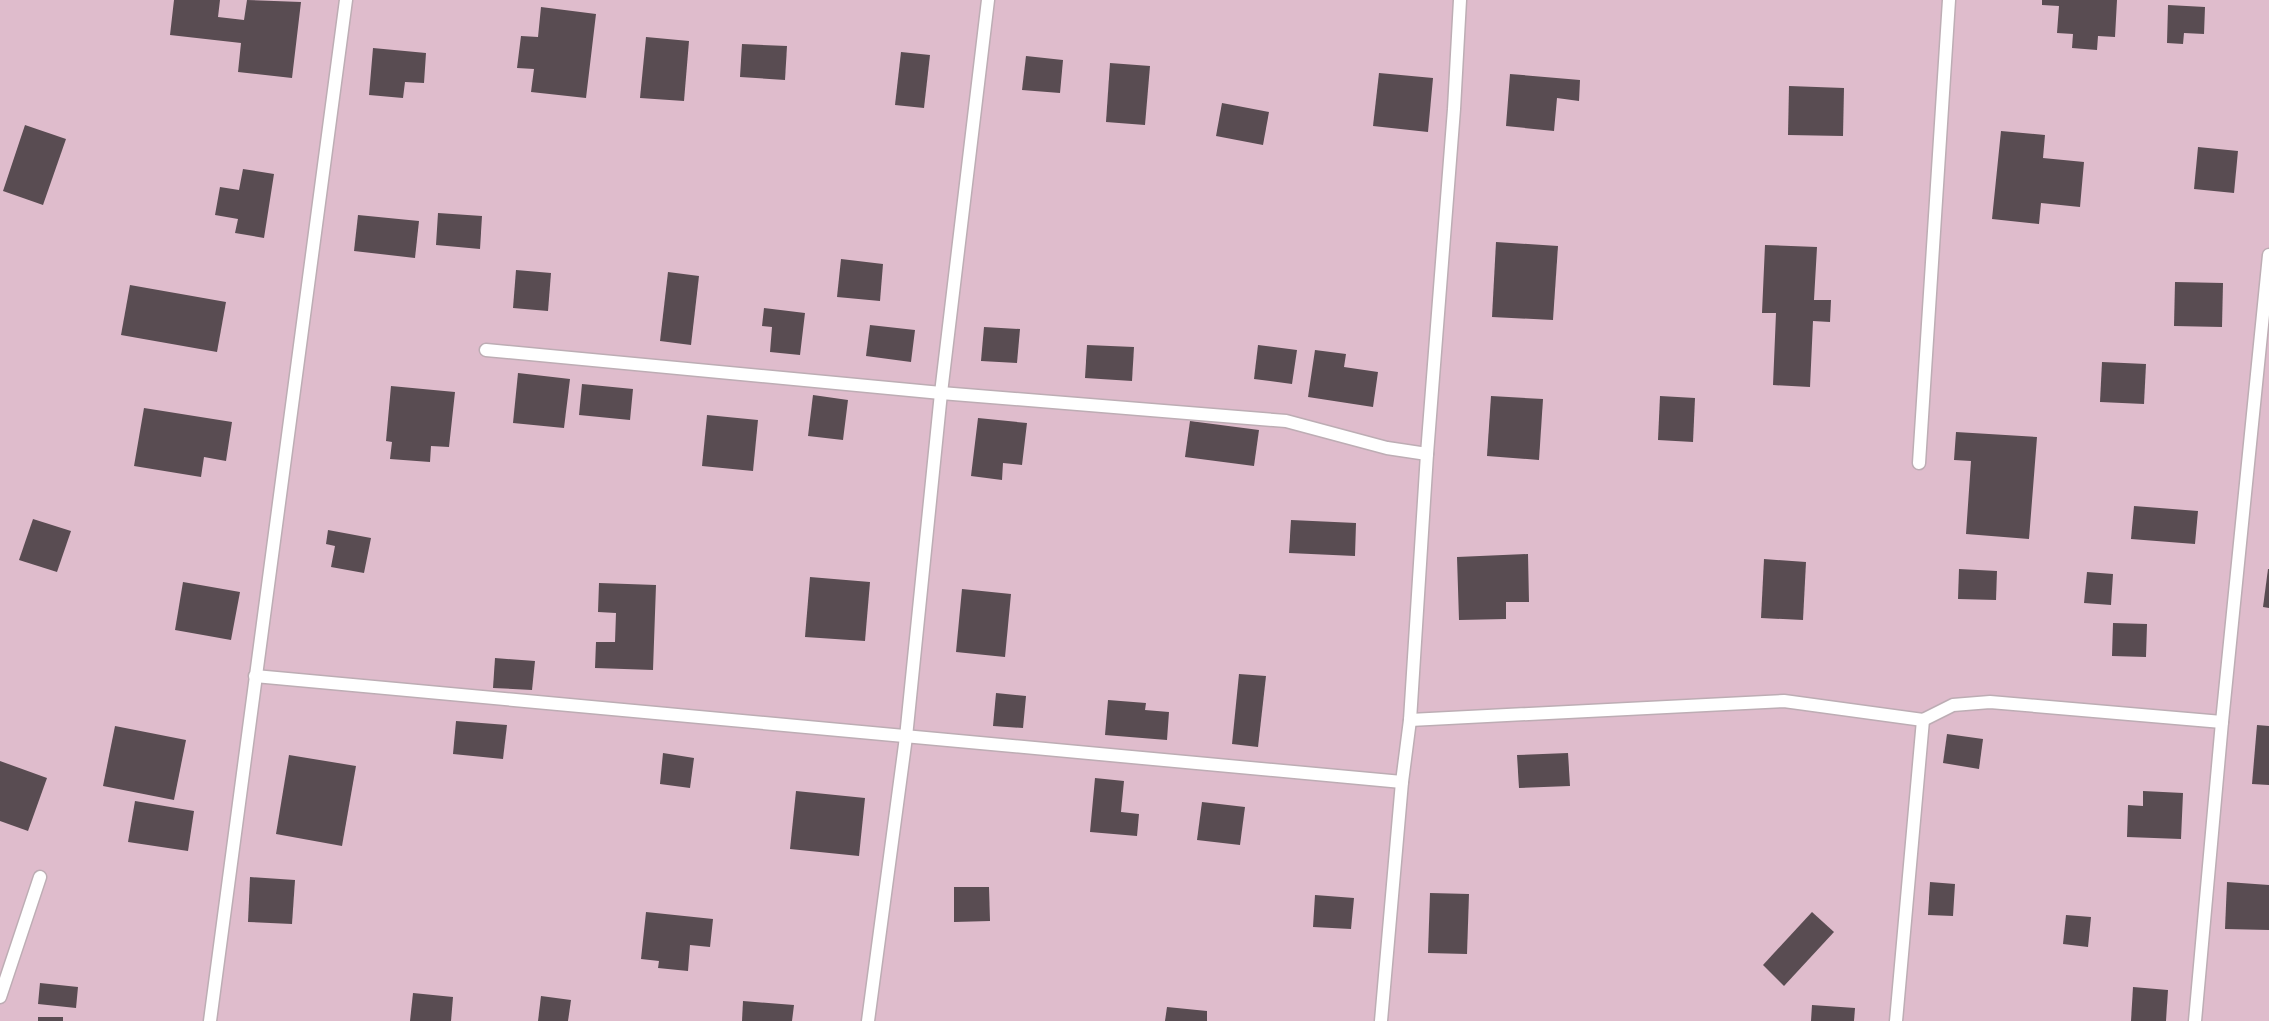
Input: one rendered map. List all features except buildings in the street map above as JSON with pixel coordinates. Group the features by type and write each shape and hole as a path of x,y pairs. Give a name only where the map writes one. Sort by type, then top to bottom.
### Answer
{"lane":[{"path":"210,1021 346,0"},
{"path":"868,1021 906,738 941,393 988,0"},
{"path":"1381,1021 1402,782 1410,720 1427,454 1454,109 1460,0"},
{"path":"1918,463 1950,0"},
{"path":"2195,1021 2222,722 2269,255"},
{"path":"486,350 941,393 1286,421 1387,448 1427,454"},
{"path":"255,676 906,738 1402,782"},
{"path":"1410,720 1784,701 1923,720 1953,705 1990,702 2222,722"},
{"path":"1896,1021 1923,720"},
{"path":"0,997 40,877"}],"shaded area":[{"path":"0,0 2269,0 2269,1021 0,1021"}]}
